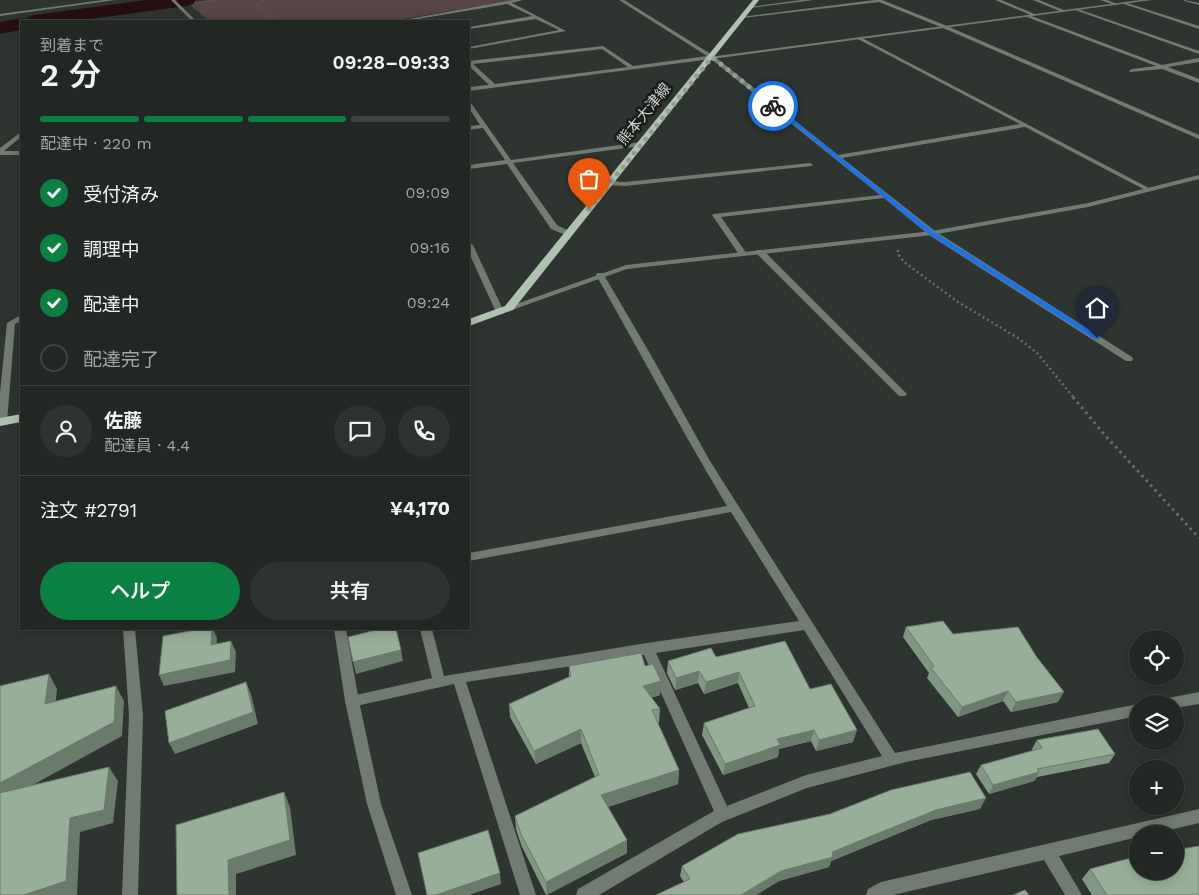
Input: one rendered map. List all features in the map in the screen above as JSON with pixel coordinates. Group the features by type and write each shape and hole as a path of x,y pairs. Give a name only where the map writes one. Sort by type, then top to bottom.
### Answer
{"main road":[{"name":"熊本大津線","path":"470,323 509,308 754,3"},
{"path":"1,422 20,418"}],"street":[{"path":"0,15 113,0"},
{"path":"172,0 193,20"},
{"path":"422,20 521,0"},
{"path":"621,0 712,57 932,233 1130,359"},
{"path":"754,3 812,0"},
{"path":"997,0 1199,81"},
{"path":"1034,0 1064,11"},
{"path":"1102,0 1115,4"},
{"path":"470,89 1150,0"},
{"path":"1186,0 1199,4"},
{"path":"743,17 878,1 945,26 1199,138"},
{"path":"470,48 564,31 509,3"},
{"path":"1126,3 1199,28"},
{"path":"1077,9 1199,53"},
{"path":"470,28 537,17"},
{"path":"860,38 1149,190"},
{"path":"470,63 603,46 632,68"},
{"path":"1132,71 1199,60"},
{"path":"470,64 494,86"},
{"path":"470,105 554,226 568,234"},
{"path":"837,157 1026,125"},
{"path":"470,128 484,126"},
{"path":"0,152 20,135"},
{"path":"470,167 641,144"},
{"path":"0,152 20,153"},
{"path":"610,183 625,184 810,165"},
{"path":"509,308 626,267 657,262 932,233 1088,205 1199,177"},
{"path":"743,254 716,215 885,196"},
{"path":"470,247 500,312"},
{"path":"760,252 902,394"},
{"path":"600,275 705,460 891,760"},
{"path":"1,422 11,323 20,318"},
{"path":"470,557 734,508"},
{"path":"352,701 458,678 807,625"},
{"path":"129,630 136,716 130,895"},
{"path":"340,630 352,701 374,804 404,895"},
{"path":"426,630 439,682"},
{"path":"647,648 723,814"},
{"path":"458,678 528,895"},
{"path":"1184,701 1199,698"},
{"path":"584,895 723,814 806,782 891,760 1129,712"},
{"path":"874,895 881,890 1199,816"},
{"path":"1047,851 1074,895"}],"path":[{"path":"179,6 218,0"},
{"path":"266,0 257,3 257,7 259,11 271,16 273,20"},
{"path":"898,238 898,254 904,262 958,302 1018,338 1037,353 1103,433 1199,538"}],"shaded area":[{"path":"208,0 515,0 397,20 208,20 188,3"}],"building":[{"path":"943,621 953,634 1018,627 1036,656 1064,692 1016,702 1008,691 962,707 931,668 934,666 906,627"},
{"path":"196,630 212,630 211,645 231,641 230,660 159,675 163,636"},
{"path":"376,630 396,630 401,650 353,662 348,637"},
{"path":"785,641 810,689 831,684 857,730 819,740 814,730 777,739 780,745 725,764 704,723 755,706 739,672 706,682 699,671 676,678 668,661 711,648 716,657"},
{"path":"641,653 645,666 653,664 661,681 643,686 660,709 652,710 679,770 601,795 627,840 546,882 521,834 515,816 599,775 581,729 534,751 509,704 571,676 569,666"},
{"path":"49,674 45,704 116,686 114,722 0,783 0,686"},
{"path":"246,682 253,712 169,743 165,711"},
{"path":"1098,729 1115,754 1037,769 1039,772 993,785 981,765 1042,748 1037,740"},
{"path":"109,767 104,810 70,818 66,881 24,895 0,895 0,793"},
{"path":"970,772 986,798 936,810 832,852 833,857 781,871 741,895 656,895 690,879 682,866 738,834 830,814 891,790"},
{"path":"284,792 290,840 228,860 229,895 177,895 176,825"},
{"path":"488,830 500,873 436,895 427,895 418,853"},
{"path":"1199,846 1199,895 1107,895 1090,869 1129,858 1129,880 1184,880 1184,848"},
{"path":"1025,890 1029,895 1013,895"}],"waterway":[{"path":"42,20 187,0"},
{"path":"0,28 20,24"}],"way so far":[{"path":"589,209 712,57 773,106"}],"route":[{"path":"773,106 932,233 1097,338"}]}
